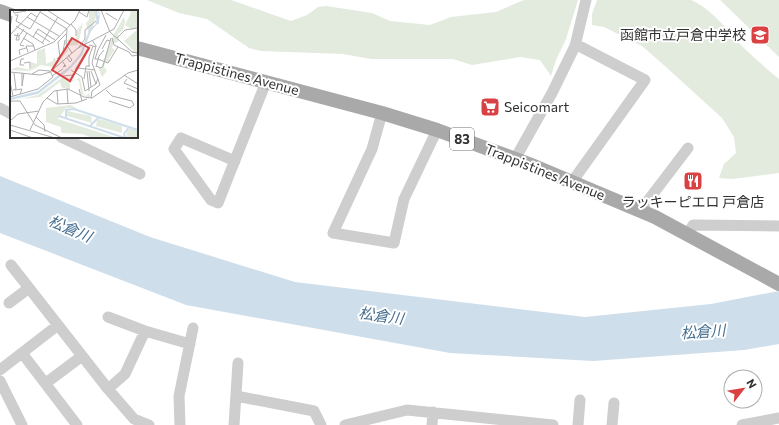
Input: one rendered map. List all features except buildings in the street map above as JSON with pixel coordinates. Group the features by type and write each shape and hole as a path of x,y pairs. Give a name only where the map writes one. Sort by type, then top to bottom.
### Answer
{"main road":[{"path":"0,11 10,15"},
{"name":"Trappistines Avenue","path":"138,48 382,113 438,130 515,159 640,211 774,281"}],"street":[{"path":"515,159 552,93 575,46 586,0"},
{"path":"572,182 644,80 582,47"},
{"path":"235,161 181,138 174,149 211,200 218,203 235,161 266,82"},
{"path":"0,108 10,113"},
{"path":"382,113 372,149 333,233 394,243 404,199 438,130"},
{"path":"63,138 140,174"},
{"path":"640,211 688,148"},
{"path":"687,235 693,224 779,226"},
{"path":"11,265 82,356 134,419 149,425"},
{"path":"9,303 29,288"},
{"path":"108,317 145,331 190,344"},
{"path":"0,370 58,325"},
{"path":"180,425 179,396 193,328"},
{"path":"108,388 125,374 145,331"},
{"path":"22,353 77,425"},
{"path":"46,383 82,356"},
{"path":"234,425 238,363"},
{"path":"0,380 22,425"},
{"path":"236,396 314,411 321,425"},
{"path":"578,425 580,400"},
{"path":"612,425 614,402"},
{"path":"345,425 376,421 407,410 433,412 490,422 548,425"},
{"path":"432,425 433,412"},
{"path":"742,425 779,418"}],"shaded area":[{"path":"147,0 231,0 291,21 307,15 318,7 326,6 372,13 390,21 430,25 451,17 496,12 524,0 578,0 566,39 556,60 551,76 540,60 520,57 472,65 453,59 371,59 343,54 261,51 249,48 207,19 179,13"},
{"path":"597,0 691,0 699,4 713,15 748,52 779,79 779,173 732,179 719,178 724,164 736,153 734,137 722,118 642,46 604,27 592,25 592,14"},
{"name":"函館市立戸倉中学校","path":"720,0 779,0 779,57"}],"water":[{"name":"松倉川","path":"0,176 150,237 295,282 585,317 711,304 779,291 779,344 744,350 593,361 450,353 186,305 0,233"}],"place":[{"name":"函館市立戸倉中学校","path":"760,35"},
{"name":"Seicomart","path":"490,107"},
{"name":"ラッキーピエロ 戸倉店","path":"693,181"}]}
